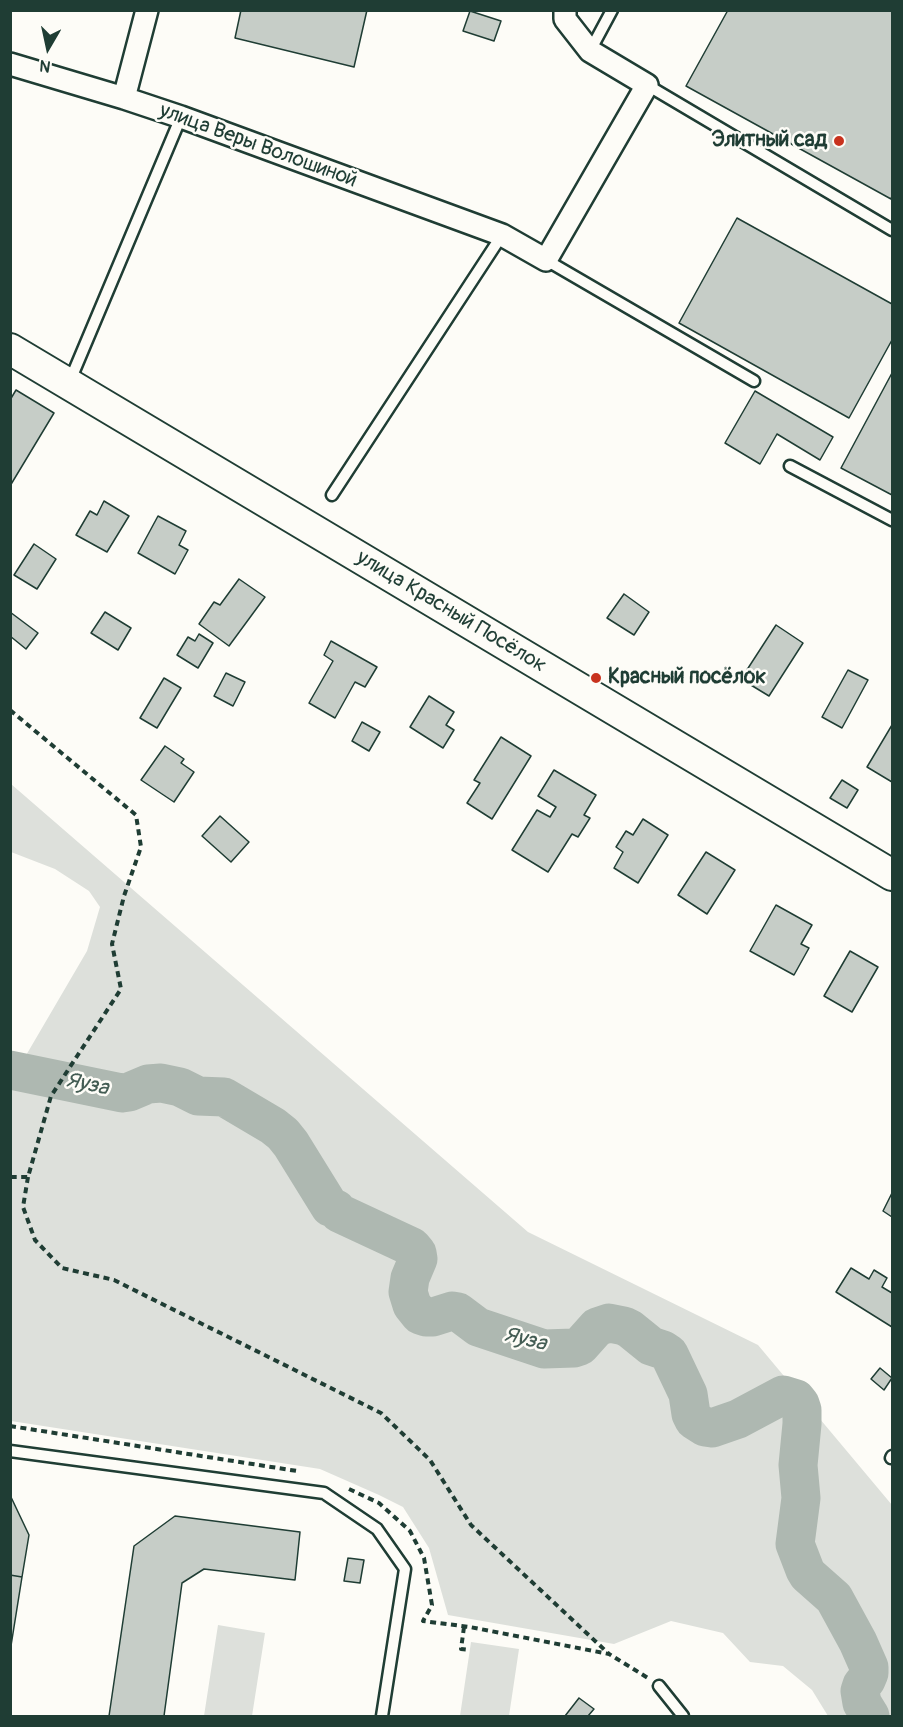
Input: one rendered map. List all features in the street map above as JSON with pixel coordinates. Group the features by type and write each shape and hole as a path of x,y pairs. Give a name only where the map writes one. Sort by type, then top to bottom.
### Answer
{"street":[{"path":"124,98 147,10"},
{"path":"546,260 647,85 590,51 565,19 565,10"},
{"name":"улица Веры Волошиной","path":"10,64 181,117 502,235 546,260"},
{"name":"улица Красный Посёлок","path":"10,349 892,875"}],"lane":[{"path":"590,51 612,10"},
{"path":"647,85 892,229"},
{"path":"69,383 181,117"},
{"path":"332,495 502,235"},
{"path":"546,260 754,381"},
{"path":"790,466 892,520"},
{"path":"10,1450 324,1494 377,1529 405,1569 382,1716"},
{"path":"659,1686 683,1716"}],"path":[{"path":"10,710 136,815 141,847 124,896 112,944 121,989 51,1096 28,1177 23,1207 35,1240 62,1268 114,1280 381,1413 430,1460 471,1525 609,1653 659,1686"},
{"path":"10,1177 28,1177"},
{"path":"10,1426 306,1473"},
{"path":"348,1489 379,1503 410,1531 424,1558 432,1605 423,1621 609,1653"},
{"path":"464,1627 461,1649 470,1650"}],"shaded area":[{"path":"11,784 528,1232 758,1345 892,1505 892,1716 828,1716 812,1690 783,1666 750,1662 723,1633 671,1621 614,1644 448,1615 429,1548 403,1507 320,1469 11,1421 11,1081 87,951 100,907 89,891 55,869 11,852"},
{"path":"218,1625 265,1633 252,1716 204,1716"},
{"path":"471,1642 519,1649 509,1716 460,1716"}],"building":[{"path":"241,10 367,10 354,67 235,38"},
{"name":"Элитный сад","path":"728,10 892,10 891,199 686,86"},
{"path":"470,11 501,21 494,41 463,31"},
{"path":"737,218 892,304 892,340 849,418 679,323"},
{"path":"892,373 892,495 841,468"},
{"path":"16,390 54,413 10,486 10,400"},
{"path":"755,391 833,437 820,460 777,434 760,464 725,443"},
{"path":"104,501 129,516 107,552 76,535 90,511 97,515"},
{"path":"158,516 186,531 179,545 188,550 175,574 138,553"},
{"path":"34,544 56,559 37,589 14,575"},
{"path":"239,579 265,597 229,646 199,624 214,602 220,605"},
{"path":"624,594 649,612 634,635 607,618"},
{"path":"10,612 38,633 26,649 10,636"},
{"path":"105,612 131,628 118,650 91,633"},
{"path":"776,625 803,643 769,696 741,679"},
{"path":"199,634 213,643 198,668 177,655 188,637 195,641"},
{"path":"331,641 377,667 365,687 355,682 335,718 309,703 333,661 324,655"},
{"path":"848,670 868,680 842,728 822,717"},
{"path":"226,673 245,682 233,706 214,696"},
{"path":"164,678 181,688 157,728 140,718"},
{"path":"429,696 454,712 446,725 454,730 443,748 410,727"},
{"path":"362,722 380,732 369,751 352,741"},
{"path":"892,725 892,782 867,767"},
{"path":"501,737 531,756 492,819 467,803 480,783 474,780"},
{"path":"165,746 184,759 181,763 194,772 174,802 141,780"},
{"path":"554,770 596,795 584,815 590,818 578,837 572,834 548,872 512,850 537,810 550,817 556,807 538,796"},
{"path":"842,780 858,790 847,808 830,798"},
{"path":"220,816 249,842 231,862 202,836"},
{"path":"643,819 668,835 638,883 614,868 623,852 616,847 626,831 633,835"},
{"path":"706,852 735,870 707,914 678,895"},
{"path":"776,905 812,925 801,944 809,948 794,975 750,951"},
{"path":"850,951 878,967 852,1012 824,996"},
{"path":"892,1193 892,1217 883,1211"},
{"path":"851,1268 869,1279 874,1270 887,1278 882,1287 892,1293 892,1327 836,1292"},
{"path":"880,1368 892,1378 884,1390 871,1379"},
{"path":"10,1495 29,1535 22,1577 10,1575"},
{"path":"175,1516 300,1532 295,1580 204,1569 182,1583 164,1716 109,1716 134,1546"},
{"path":"348,1558 364,1560 360,1583 344,1581"},
{"path":"10,1575 22,1577 10,1652"},
{"path":"579,1698 594,1709 588,1716 565,1716"}],"waterway":[{"name":"Яуза","path":"10,1070 122,1093 148,1084 161,1083 180,1087 198,1096 224,1097 273,1126 291,1144 330,1207 412,1247 417,1253 418,1259 410,1278 408,1292 412,1305 420,1315 433,1317 452,1311 458,1312 478,1327 544,1349 574,1348 580,1346 597,1327 609,1323 624,1326 651,1346 669,1354 688,1394 691,1414 694,1420 705,1427 712,1428 738,1419 783,1395 796,1399 802,1410 802,1424 798,1465 801,1498 795,1544 808,1575 834,1598 869,1667 869,1673 860,1691 862,1703 870,1716"}],"place":[{"name":"Элитный сад","path":"839,141"},
{"name":"Красный посёлок","path":"596,678"}]}
